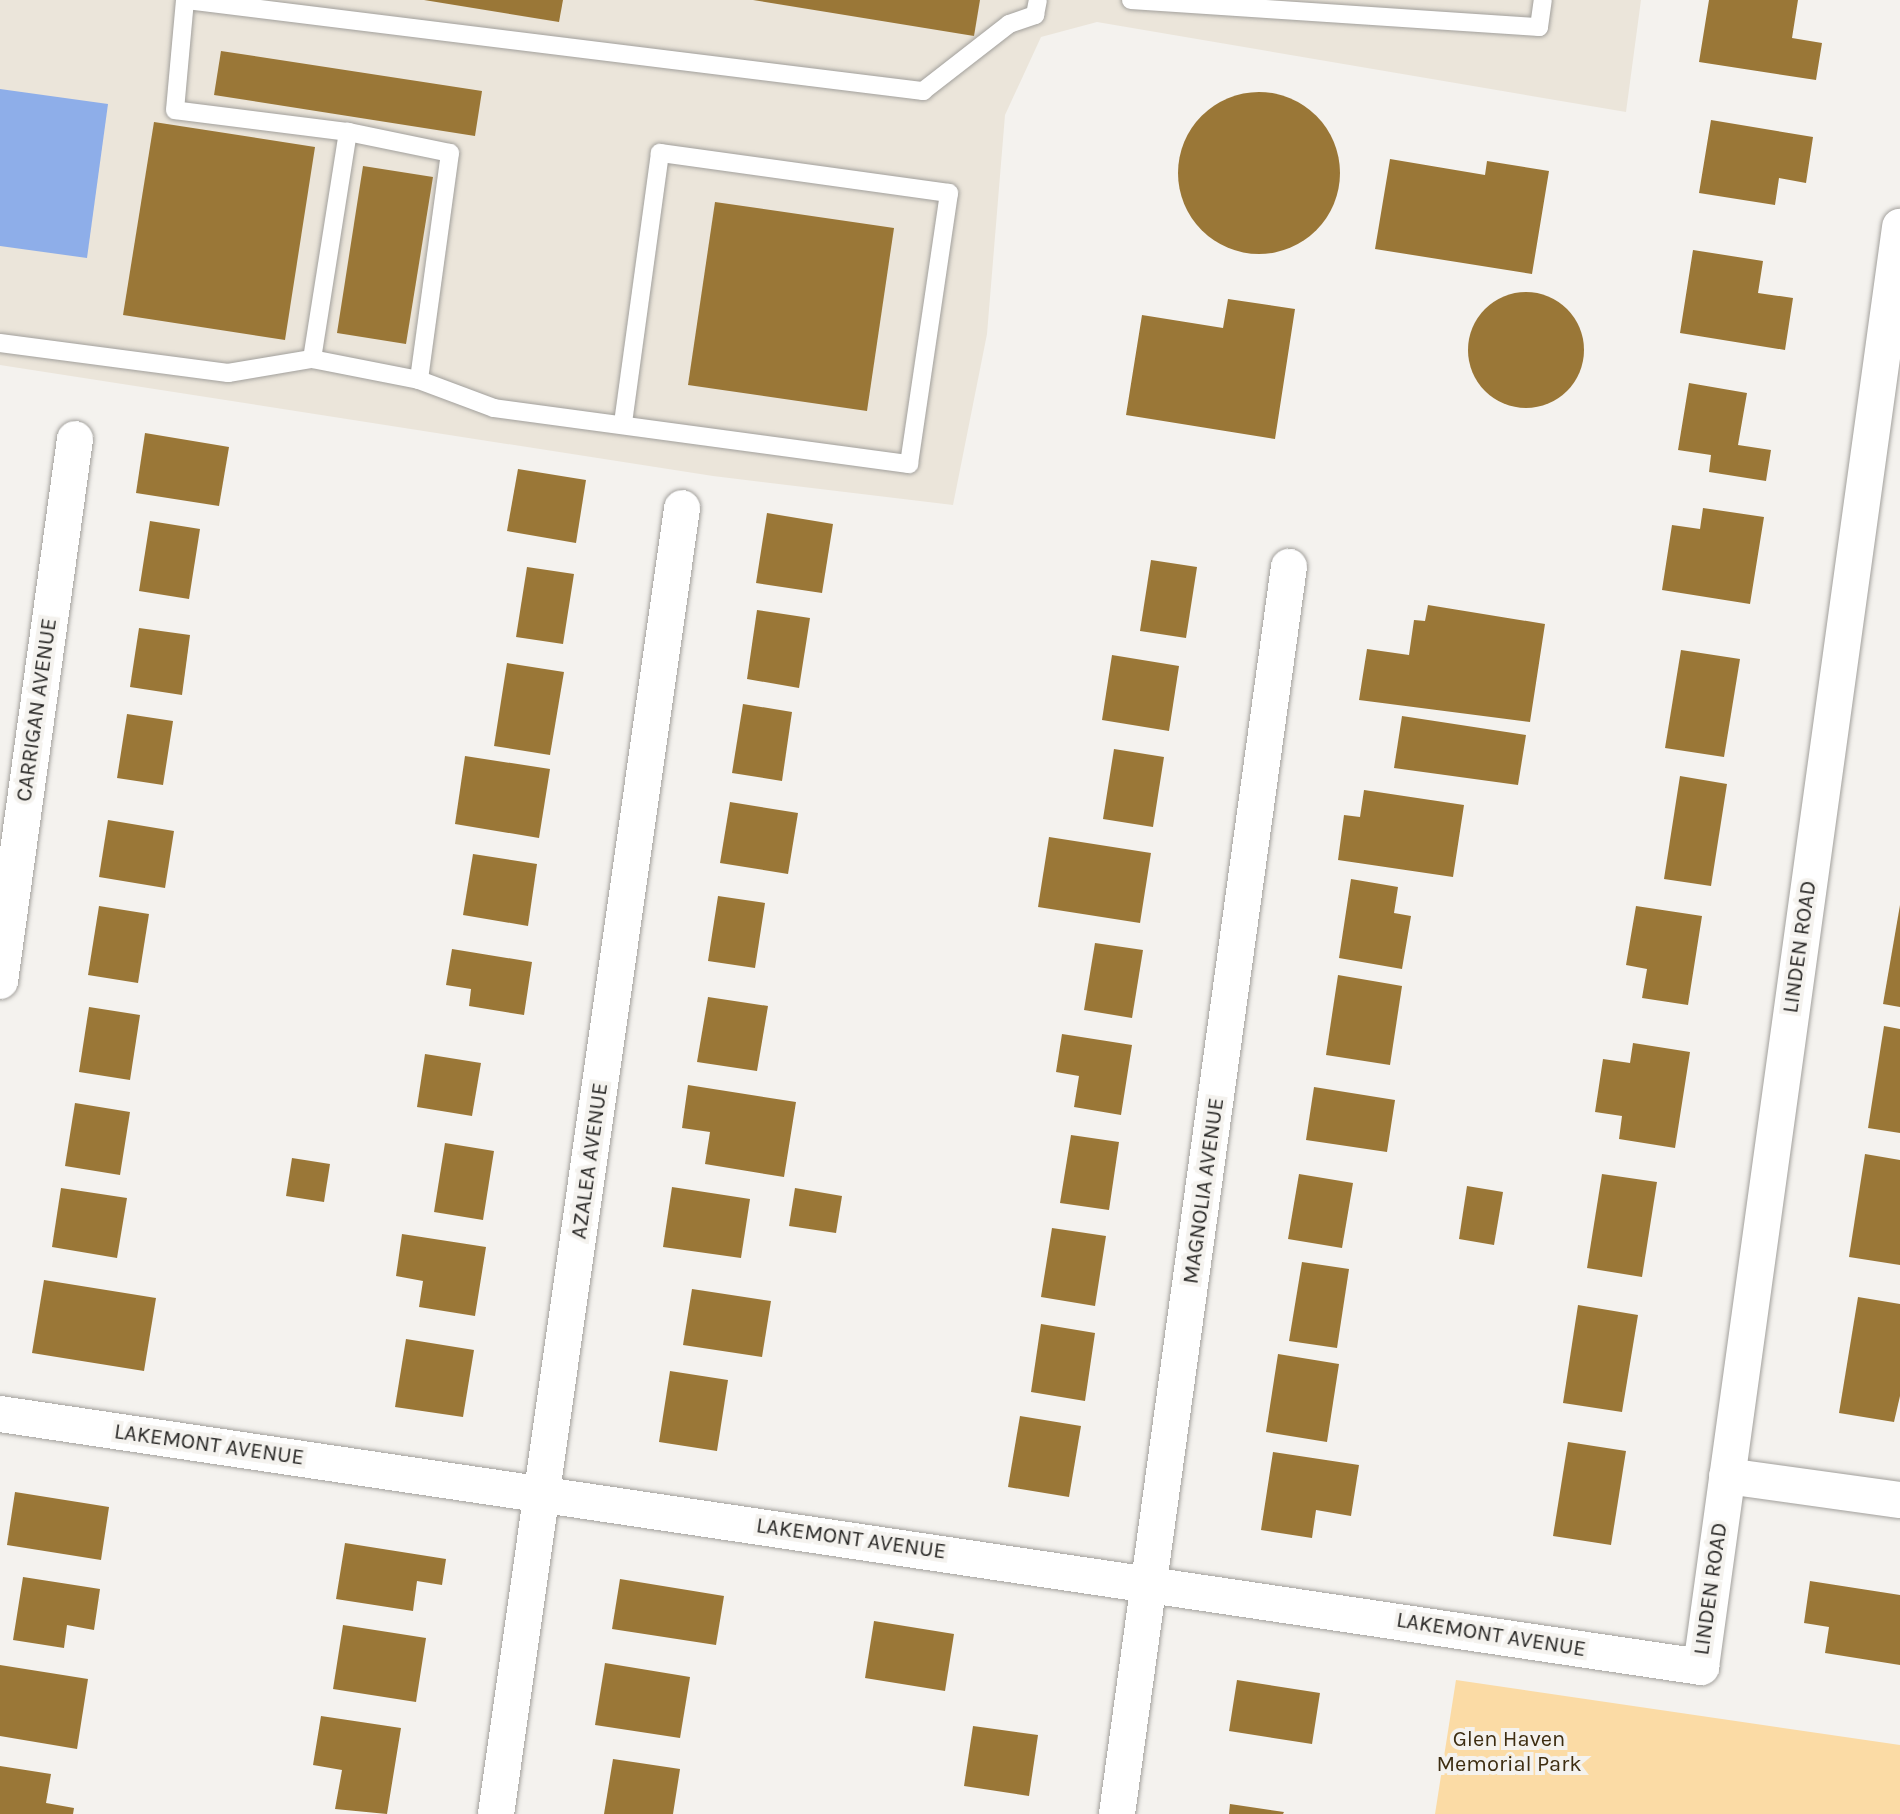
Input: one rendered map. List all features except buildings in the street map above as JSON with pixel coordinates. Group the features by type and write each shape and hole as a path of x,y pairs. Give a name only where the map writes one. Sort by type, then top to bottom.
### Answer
{"street":[{"name":"LINDEN ROAD","path":"1701,1667 1900,227"},
{"name":"CARRIGAN AVENUE","path":"0,981 75,439"},
{"name":"AZALEA AVENUE","path":"496,1814 682,508"},
{"name":"MAGNOLIA AVENUE","path":"1117,1814 1289,567"},
{"name":"LAKEMONT AVENUE","path":"0,1414 1701,1667"},
{"path":"1727,1476 1900,1500"}],"lane":[{"path":"419,380 450,153 348,132 175,110 186,0 923,91 1009,24 1035,15 1038,0"},
{"path":"1131,0 1364,8 1539,27 1543,0"},
{"path":"312,359 348,132"},
{"path":"0,343 228,373 312,359 419,380 494,408 909,464 949,193 660,153 623,424"}],"shaded area":[{"path":"0,0 1641,0 1626,112 1097,22 1041,37 1005,115 987,334 953,505 713,476 0,365"}],"green space":[{"name":"Glen Haven Memorial Park","path":"1456,1680 1900,1745 1900,1814 1435,1814"}],"water":[{"path":"0,89 108,104 87,258 0,246"}]}
